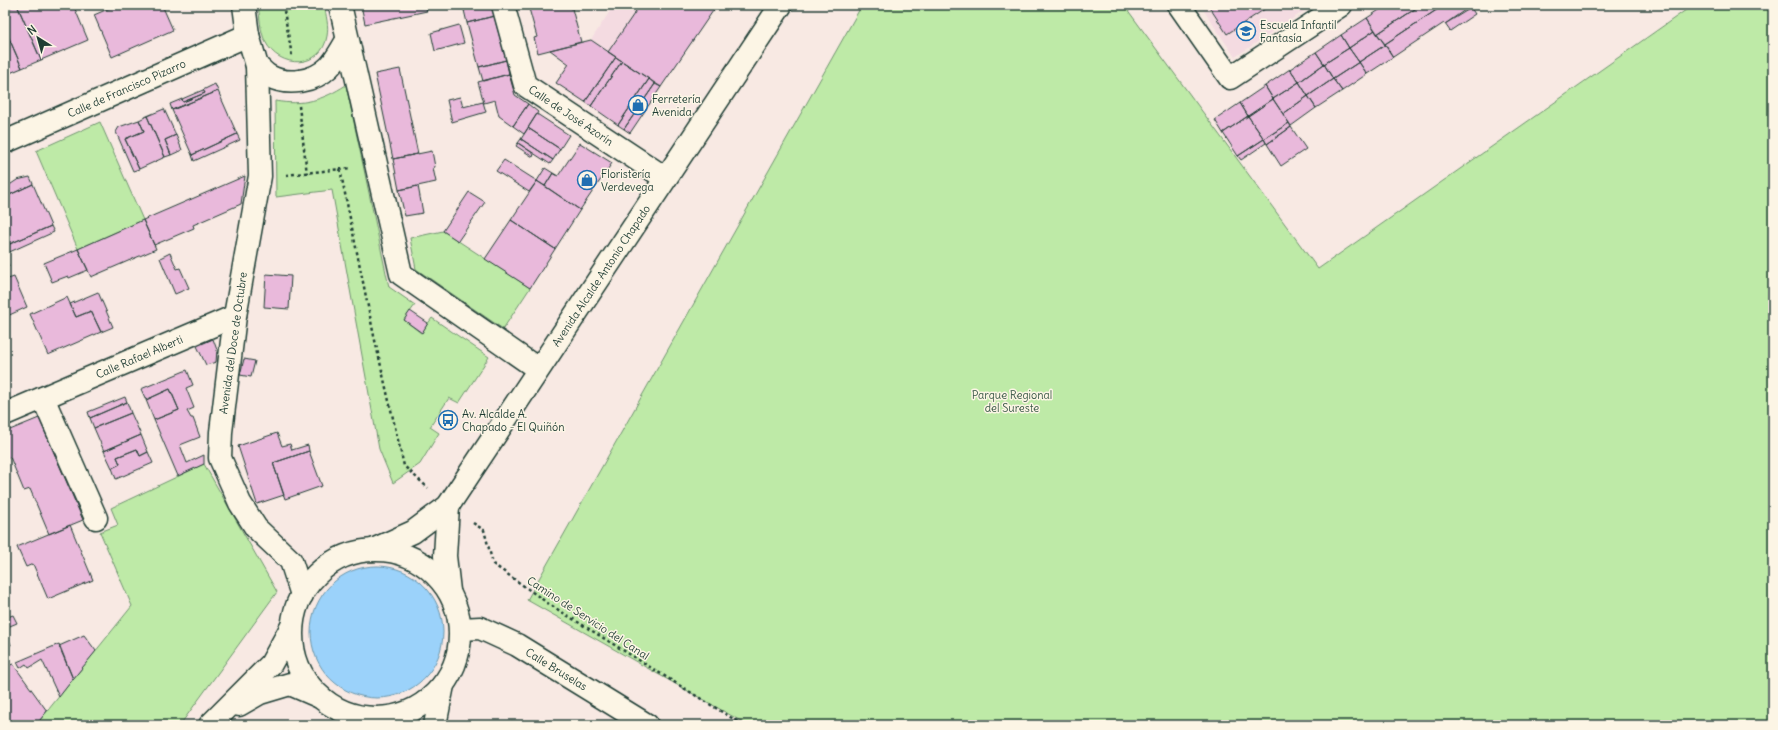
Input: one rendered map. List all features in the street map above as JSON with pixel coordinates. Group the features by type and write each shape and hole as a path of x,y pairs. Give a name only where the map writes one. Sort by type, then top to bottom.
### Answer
{"street":[{"name":"Avenida del Doce de Octubre","path":"244,5 248,35 257,66 260,176 235,316 221,432 220,458 240,503 256,528 291,561 302,595"},
{"path":"340,5 346,42 401,274 538,369"},
{"name":"Calle de José Azorín","path":"503,5 525,85 665,178"},
{"name":"Avenida Alcalde Antonio Chapado","path":"373,550 413,532 448,506 781,5"},
{"path":"1179,5 1230,78 1341,5"},
{"name":"Calle de Francisco Pizarro","path":"5,142 248,35"},
{"path":"257,66 268,76 278,79 296,82 312,78 329,67 346,42"},
{"name":"Calle Rafael Alberti","path":"5,414 235,316"},
{"path":"43,398 96,518"},
{"name":"Avenida Alcalde Antonio Chapado","path":"448,506 445,556 449,592"},
{"path":"212,722 271,664 292,626 302,595 314,577 331,563 351,554 373,550 395,552 417,560 435,574 449,592 457,611 461,629 455,662 443,685 435,725"},
{"path":"292,626 294,652 303,676 320,697"},
{"name":"Calle Bruselas","path":"461,629 480,628 517,645 647,725"},
{"path":"212,722 260,693 290,684 320,697 342,711 370,721 396,716 422,704 443,685"}],"path":[{"path":"260,176 307,174 375,164"},
{"name":"Camino de Servicio del Canal","path":"340,169 374,336 404,466 448,506 484,530 493,564 549,604 743,725"}],"shaded area":[{"path":"614,5 717,5 661,87 591,40"},
{"name":"Escuela Infantil Fantasía","path":"1200,5 1313,5 1235,57"}],"green space":[{"path":"258,5 324,5 328,28 323,47 317,55 309,60 299,62 289,61 280,57 271,50 263,37"},
{"name":"Parque Regional del Sureste","path":"862,5 1124,5 1318,269 1693,5 1773,5 1773,725 748,725 527,600"},
{"path":"346,85 389,287 415,305 404,320 421,333 432,318 489,357 459,403 449,398 430,427 439,433 420,464 393,483 379,449 332,190 276,197 275,101 295,103 304,102 329,95"},
{"path":"100,122 143,220 78,249 36,151"},
{"path":"443,231 530,288 503,329 416,269 410,238"},
{"path":"204,464 277,592 180,725 36,725 132,606 100,532 118,525 111,508"}],"water":[{"path":"377,566 402,571 419,581 428,590 438,607 443,632 438,657 428,674 419,683 402,693 377,698 352,693 335,683 326,674 316,657 311,632 316,607 326,590 335,581 352,571"}],"building":[{"path":"17,5 41,60 22,68 5,29 5,10"},
{"path":"17,5 84,5 75,9 88,40 41,60"},
{"path":"117,5 162,5 173,30 112,57 94,15"},
{"path":"361,5 425,5 427,11 365,24"},
{"path":"463,5 484,5 464,10"},
{"path":"484,5 491,5 494,16 467,23 464,10"},
{"path":"528,5 571,5 581,42 538,53 534,38 537,37"},
{"path":"640,5 717,5 661,87 608,52"},
{"path":"1208,5 1271,5 1227,34"},
{"path":"1387,5 1421,5 1377,34 1367,18"},
{"path":"1421,5 1444,5 1385,44 1377,34"},
{"path":"1444,5 1472,5 1393,57 1385,44"},
{"path":"1471,8 1475,14 1450,31 1445,24"},
{"path":"494,16 506,60 479,67 467,23"},
{"path":"1367,18 1375,30 1349,48 1341,35"},
{"path":"459,25 464,43 435,51 431,33"},
{"path":"5,29 22,68 5,75"},
{"path":"1375,30 1385,45 1359,62 1349,48"},
{"path":"1341,35 1349,48 1324,64 1316,52"},
{"path":"591,40 616,57 585,102 556,83 569,64 550,50"},
{"path":"1385,45 1393,57 1367,74 1359,62"},
{"path":"1349,48 1359,62 1333,79 1324,64"},
{"path":"1316,52 1324,64 1299,82 1290,69"},
{"path":"616,57 622,61 591,106 585,102"},
{"path":"506,60 509,74 483,81 479,67"},
{"path":"622,61 649,79 618,125 591,106"},
{"path":"1359,62 1367,74 1342,91 1333,79"},
{"path":"1324,64 1333,79 1308,96 1299,82"},
{"path":"400,69 418,154 393,159 375,74"},
{"path":"1290,69 1299,82 1273,99 1265,86"},
{"path":"509,74 515,95 528,104 513,126 499,116 495,100 484,103 478,82"},
{"path":"649,79 655,84 624,129 618,125"},
{"path":"1333,79 1342,91 1316,108 1308,96"},
{"path":"1299,82 1308,96 1283,114 1273,99"},
{"path":"215,84 218,91 172,110 170,104 182,99 183,102 205,93 203,90"},
{"path":"655,84 661,87 630,133 624,129"},
{"path":"1265,86 1273,99 1248,116 1240,103"},
{"path":"203,90 205,93 183,102 182,99"},
{"path":"218,91 237,134 192,155 172,110"},
{"path":"1308,96 1316,108 1291,126 1283,114"},
{"path":"460,97 463,107 483,102 486,112 452,122 447,100"},
{"path":"1273,99 1289,123 1264,139 1248,116"},
{"path":"1240,103 1248,116 1223,133 1215,120"},
{"path":"528,104 538,112 524,134 513,126"},
{"path":"164,109 176,135 165,140 171,155 165,157 147,116"},
{"path":"537,114 569,135 560,149 528,128"},
{"path":"147,116 165,157 139,169 125,139 144,131 139,120"},
{"path":"1248,116 1264,139 1238,156 1223,133"},
{"path":"139,120 144,131 125,139 139,169 133,171 116,132 119,127"},
{"path":"1289,123 1291,127 1267,144 1264,139"},
{"path":"1291,127 1306,149 1281,166 1267,144"},
{"path":"528,128 560,149 553,160 521,139"},
{"path":"237,134 240,140 194,161 192,155"},
{"path":"176,135 182,150 171,155 165,140"},
{"path":"521,139 553,160 550,164 518,143"},
{"path":"1264,139 1266,143 1241,160 1238,156"},
{"path":"518,143 534,154 533,157 516,146"},
{"path":"580,143 612,163 580,210 545,186 553,173 558,176"},
{"path":"432,151 436,182 399,190 393,159"},
{"path":"504,160 537,181 529,192 496,171"},
{"path":"545,168 553,173 545,186 537,181"},
{"path":"245,176 241,204 193,225 194,228 154,245 143,220"},
{"path":"30,177 33,184 5,197 5,188 17,180"},
{"path":"537,181 580,210 555,249 511,220"},
{"path":"33,184 51,226 5,246 5,197"},
{"path":"418,186 423,213 405,216 399,190"},
{"path":"469,192 485,202 458,241 443,231"},
{"path":"143,220 156,249 91,277 78,249"},
{"path":"511,220 555,249 530,288 485,259"},
{"path":"51,226 54,232 5,254 5,246"},
{"path":"78,249 88,270 69,278 68,276 52,282 44,263"},
{"path":"170,253 177,269 180,268 189,288 175,294 160,258"},
{"path":"5,258 9,266 5,268"},
{"path":"266,274 291,276 289,309 264,307"},
{"path":"14,277 27,307 5,317 5,280"},
{"path":"98,292 113,327 101,332 91,311 76,317 70,304"},
{"path":"67,297 76,317 91,311 101,332 48,355 30,314"},
{"path":"410,311 428,323 422,333 404,320"},
{"path":"213,339 217,350 216,362 206,365 197,346"},
{"path":"244,359 255,361 251,377 240,375"},
{"path":"187,370 193,385 186,388 194,408 187,411 191,418 193,418 200,437 180,445 187,463 204,455 204,464 178,476 154,420 179,410 170,389 146,400 141,389"},
{"path":"170,389 179,410 154,420 146,400"},
{"path":"125,397 127,402 90,418 88,412"},
{"path":"127,402 131,413 94,428 90,418"},
{"path":"131,413 141,435 104,451 94,428"},
{"path":"39,418 83,520 49,534 30,489 24,491 10,457 5,459 5,432"},
{"path":"277,433 282,446 290,444 292,450 308,445 309,451 273,463 284,495 257,504 238,446"},
{"path":"141,435 148,452 140,456 137,449 117,457 120,464 112,468 104,451"},
{"path":"137,449 140,456 148,452 153,463 116,479 112,468 120,464 117,457"},
{"path":"309,451 322,486 285,499 273,463"},
{"path":"70,525 93,580 48,599 33,564 26,567 17,547"},
{"path":"13,615 17,623 5,628 5,618"},
{"path":"5,629 11,645 5,647"},
{"path":"84,635 96,651 73,679 59,646"},
{"path":"59,644 73,679 59,697 42,660 29,668 26,664 20,668 17,662"},
{"path":"13,664 47,711 36,725 12,725 5,716 5,667"}],"place":[{"name":"Escuela Infantil Fantasía","path":"1246,31"},
{"name":"Ferretería Avenida","path":"638,105"},
{"name":"Floristería Verdevega","path":"587,180"},
{"name":"Av. Alcalde A. Chapado - El Quiñón","path":"448,420"}]}
